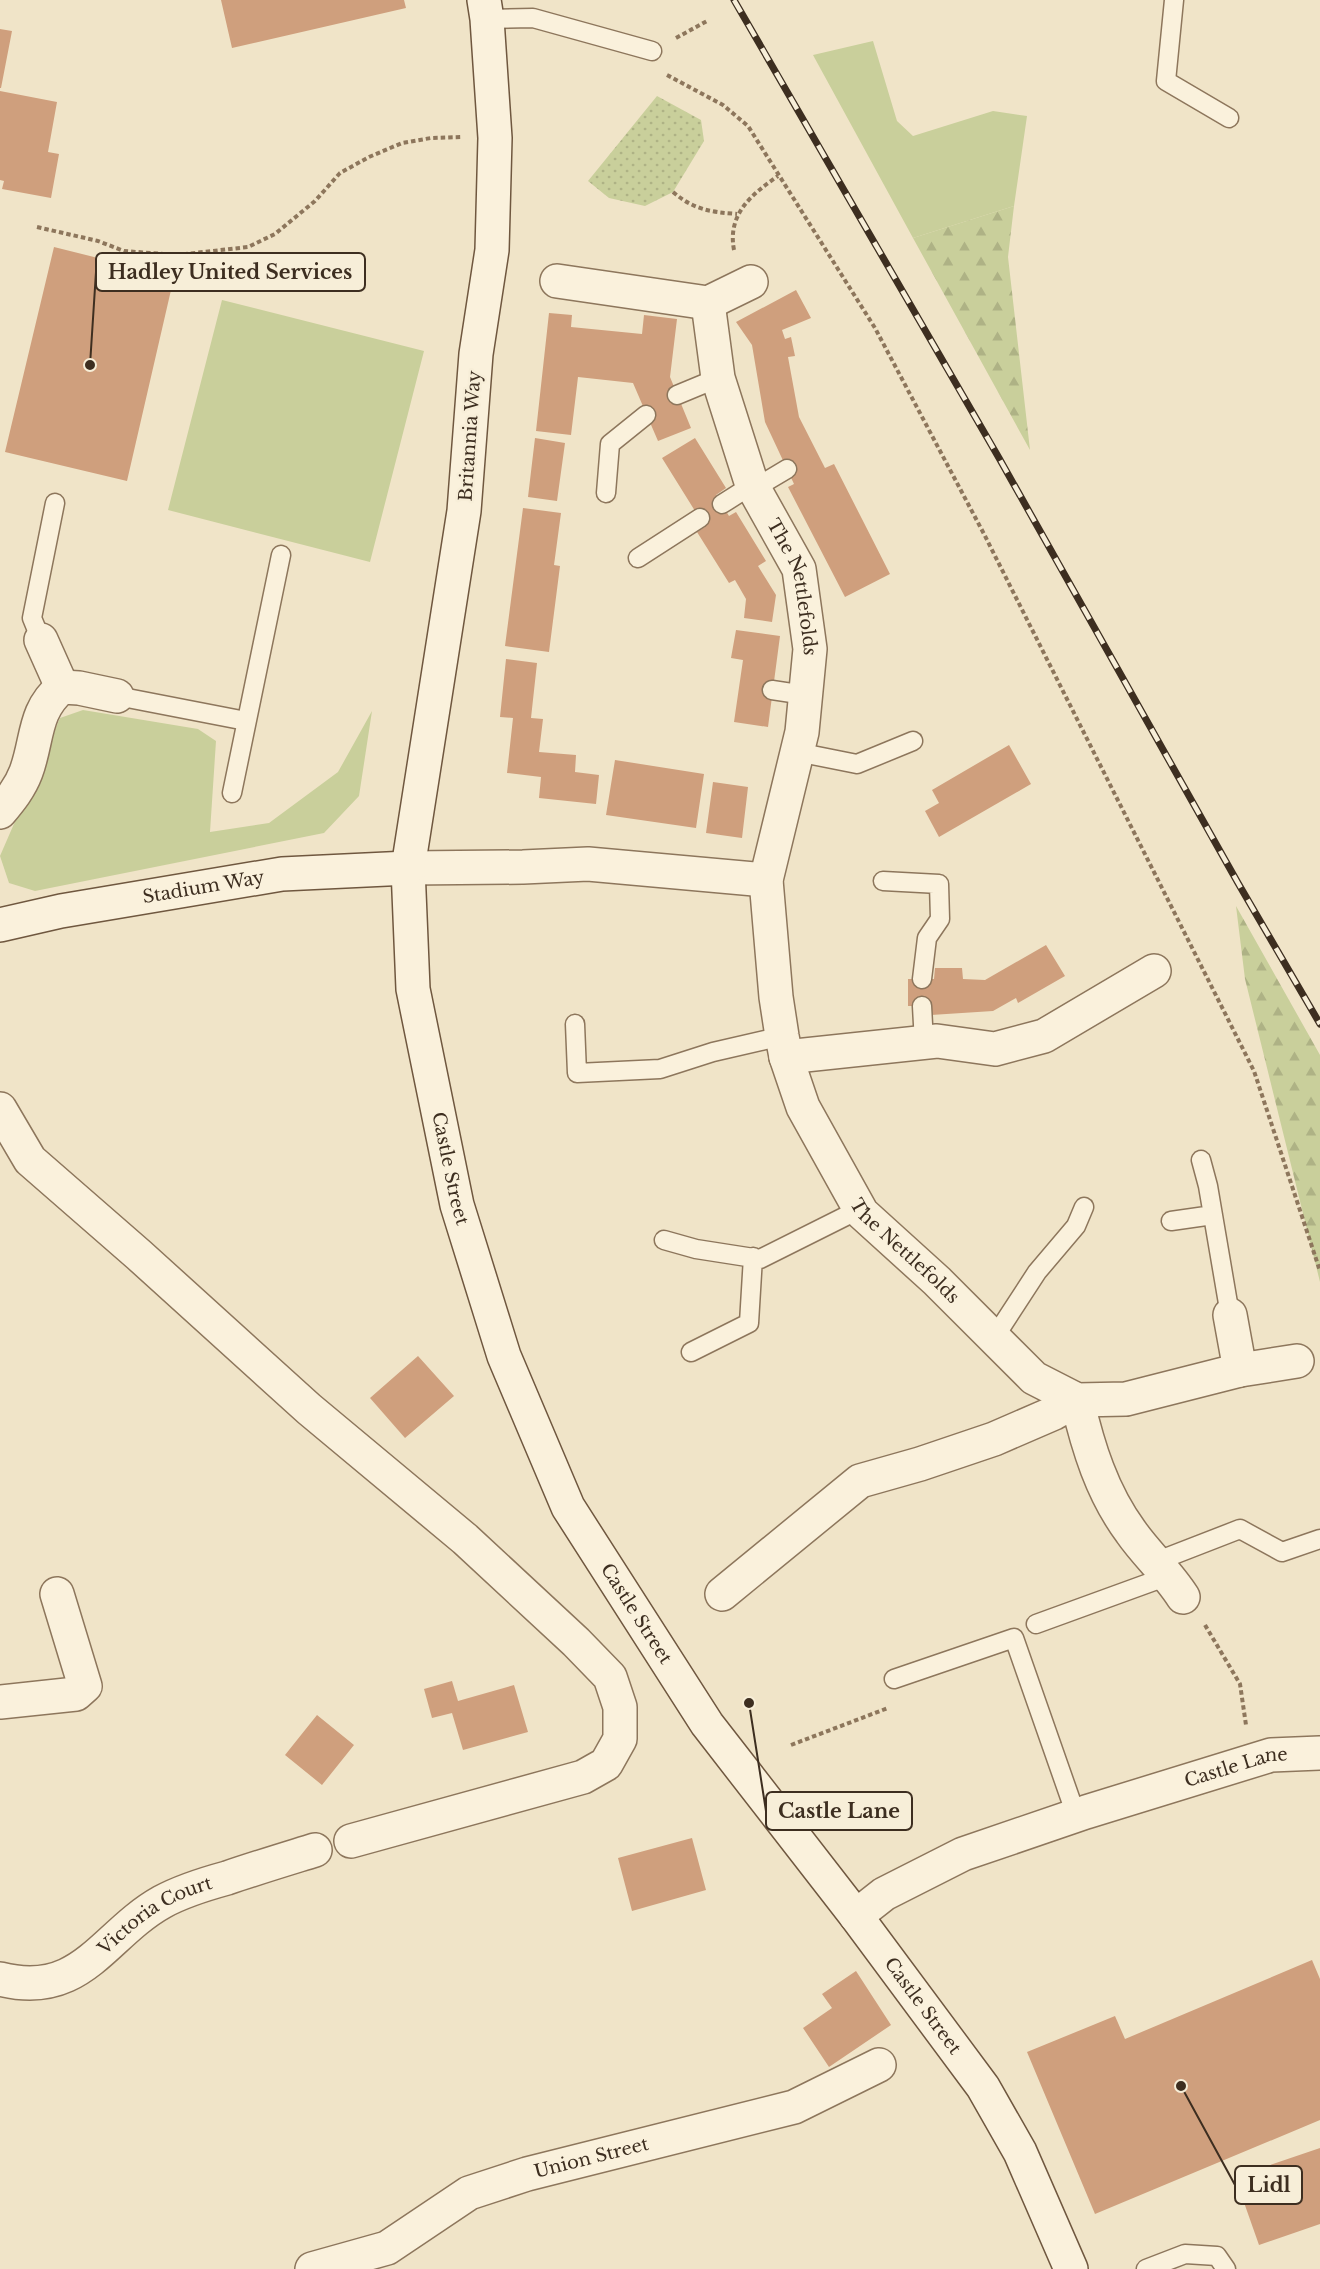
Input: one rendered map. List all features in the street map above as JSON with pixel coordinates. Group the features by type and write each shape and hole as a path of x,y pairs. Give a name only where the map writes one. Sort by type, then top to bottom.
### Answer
{"street":[{"name":"Britannia Way","path":"408,868 464,511 476,354 492,250 495,138 485,10"},
{"path":"557,281 708,303 747,284"},
{"name":"The Nettlefolds","path":"708,303 718,378 753,486 799,569 810,649 802,732 766,880 776,998 784,1046 803,1107 861,1213 937,1281 1034,1378 1077,1400 1126,1399 1240,1370 1296,1361"},
{"path":"41,640 62,687"},
{"path":"0,812 15,795 26,772 41,714 49,698 62,687 117,696"},
{"path":"408,868 588,864 766,880"},
{"name":"Stadium Way","path":"0,925 61,911 282,874 408,868"},
{"name":"Castle Street","path":"408,868 413,989 457,1205 504,1356 568,1507 707,1724 856,1916 983,2087 1020,2152 1071,2269"},
{"path":"784,1046 937,1041 995,1049 1044,1036 1154,971"},
{"path":"0,1109 30,1160 309,1409 465,1539 576,1642 610,1677 620,1707 620,1739 606,1764 583,1777 351,1841"},
{"path":"1230,1316 1240,1370"},
{"path":"1077,1400 1085,1432 1104,1487 1129,1530 1169,1578"},
{"name":"The Nettlefolds","path":"722,1594 860,1481 994,1439 1054,1413 1077,1400"},
{"path":"0,1702 76,1695 85,1686 57,1594"},
{"name":"Castle Lane","path":"856,1916 884,1894 963,1854 1076,1815 1271,1755 1320,1753"},
{"name":"Victoria Court","path":"0,1978 15,1983 36,1983 58,1979 74,1972 162,1902 198,1887 315,1850"},
{"name":"Union Street","path":"312,2269 391,2258 470,2193 527,2174 794,2107 879,2065"}],"lane":[{"path":"1174,0 1166,81 1229,118"},
{"path":"485,10 533,18 652,51"},
{"path":"678,395 718,378"},
{"path":"606,493 610,444 646,415"},
{"path":"722,504 787,469"},
{"path":"41,640 32,618 55,503"},
{"path":"638,558 700,518"},
{"path":"232,793 281,555"},
{"path":"772,690 805,695"},
{"path":"117,696 246,722"},
{"path":"797,753 857,764 914,741"},
{"path":"883,881 939,884 940,919 927,938 922,979"},
{"path":"922,1006 924,1043"},
{"path":"575,1024 577,1073 660,1069 713,1052 784,1046"},
{"path":"1201,1160 1208,1186 1230,1316"},
{"path":"994,1338 1037,1272 1077,1226 1084,1207"},
{"path":"664,1240 696,1249 760,1258 860,1209"},
{"path":"1171,1221 1213,1215"},
{"path":"691,1352 749,1323 753,1257"},
{"path":"1036,1624 1169,1578 1240,1529 1282,1552 1320,1539"},
{"path":"894,1679 1014,1638 1076,1815"},
{"path":"1146,2269 1185,2254 1218,2256 1226,2269"}],"path":[{"path":"707,21 652,51 664,74 723,105 748,126 881,338 984,534 1249,1060 1320,1271"},
{"path":"37,227 98,241 124,251 177,255 248,247 274,234 315,201 340,173 369,157 402,143 431,138 495,138"},
{"path":"747,284 733,243 737,214 751,195 778,176"},
{"path":"673,192 684,202 708,212 737,214"},
{"path":"1169,1578 1201,1618 1240,1684 1244,1718 1256,1760"},
{"path":"791,1746 900,1703 894,1679"}],"green space":[{"path":"873,41 897,121 913,136 993,111 1027,116 1014,206 913,238 813,55"},
{"path":"657,96 701,120 704,141 673,192 645,206 609,198 588,181"},
{"path":"1014,206 1008,257 1030,450 913,238"},
{"path":"222,300 424,351 370,562 168,510"},
{"path":"83,710 198,729 216,741 210,832 269,823 338,772 372,711 359,796 324,833 35,891 9,883 0,856 60,718"},
{"path":"1236,906 1320,1055 1320,1282 1245,979"}],"building":[{"path":"221,0 404,0 406,8 232,48"},
{"path":"0,29 12,31 1,88 0,88"},
{"path":"0,91 57,102 48,152 59,154 51,198 2,189 4,181 0,180"},
{"path":"54,247 174,277 127,481 5,452"},
{"path":"796,290 811,318 782,330 785,339 791,337 795,356 788,357 799,417 825,468 834,464 890,574 845,597 788,487 794,484 765,422 752,345 736,322"},
{"path":"549,313 572,315 571,327 642,334 644,315 677,319 670,377 691,428 658,441 633,383 578,377 571,435 536,431"},
{"path":"535,438 565,443 557,501 528,497"},
{"path":"695,438 726,488 716,495 729,516 736,512 766,561 758,566 776,595 772,622 744,618 746,599 735,580 729,583 697,532 705,527 662,458"},
{"path":"523,508 561,513 554,565 560,566 549,652 505,646"},
{"path":"736,630 780,636 768,727 734,722 743,660 731,658"},
{"path":"506,659 537,663 531,718 543,719 539,752 576,755 575,772 599,775 596,804 539,798 541,777 507,773 513,718 500,717"},
{"path":"1009,745 1031,784 939,837 925,811 939,803 932,790"},
{"path":"615,760 704,774 696,828 606,815"},
{"path":"713,782 748,787 742,838 706,833"},
{"path":"1046,945 1065,976 1018,1003 1016,998 993,1011 931,1015 922,1006 908,1006 908,979 934,979 935,968 962,968 963,979 985,980"},
{"path":"418,1356 454,1396 405,1438 370,1398"},
{"path":"452,1681 458,1701 514,1685 528,1732 463,1750 452,1713 432,1718 424,1689"},
{"path":"317,1715 354,1745 322,1785 285,1755"},
{"path":"692,1838 706,1890 632,1911 618,1858"},
{"path":"1312,1960 1320,1979 1320,2120 1095,2214 1027,2052 1115,2016 1125,2039"},
{"path":"856,1971 891,2025 829,2067 803,2028 832,2008 822,1994"},
{"path":"1320,2148 1320,2224 1259,2245 1235,2177"}],"railway":[{"path":"734,0 999,458 1320,1024"}],"place":[{"name":"Hadley United Services","path":"90,365"},
{"name":"Castle Lane","path":"749,1703"},
{"name":"Lidl","path":"1181,2086"}]}
